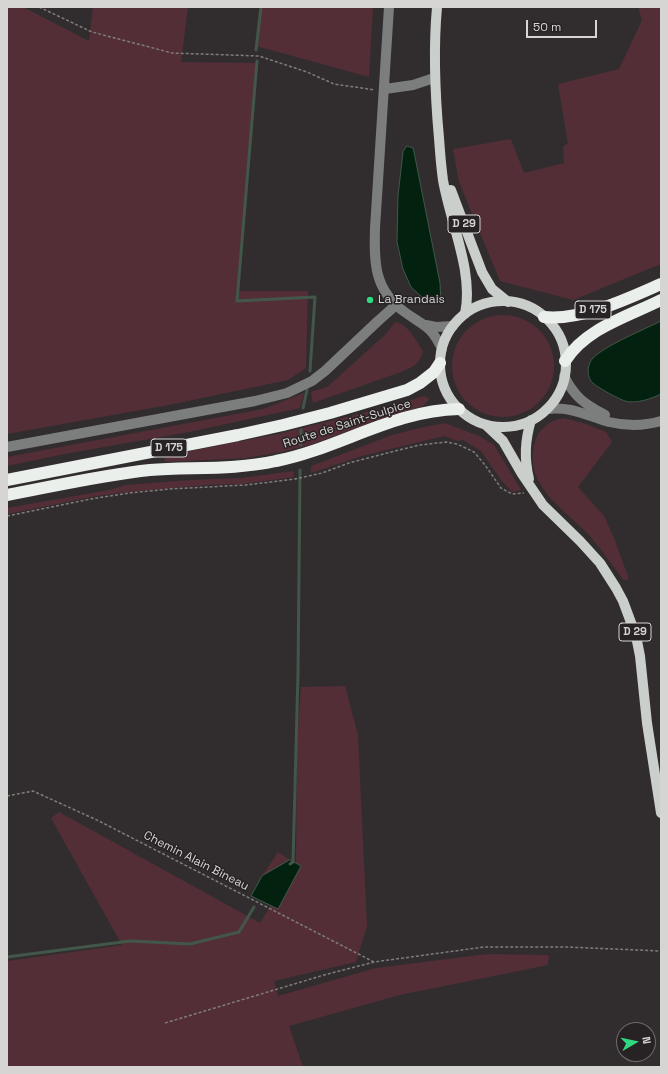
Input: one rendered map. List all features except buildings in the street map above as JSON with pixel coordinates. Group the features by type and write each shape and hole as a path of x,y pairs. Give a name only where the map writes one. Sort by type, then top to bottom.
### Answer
{"highway":[{"name":"D 175","path":"544,317 562,317 590,311 641,293 661,284"},
{"name":"D 175","path":"565,361 575,347 585,338 614,322 661,300"},
{"name":"Route de Saint-Sulpice","path":"7,480 253,432 330,413 373,401 414,387 434,372 440,363"},
{"name":"Route de Saint-Sulpice","path":"7,495 116,474 185,468 244,466 276,461 328,446 394,421 430,412 459,409"}],"main road":[{"name":"D 29","path":"437,7 434,78 439,137 443,180 467,286 468,297 465,314"},
{"name":"D 29","path":"439,137 454,200 482,272 492,289 508,302"},
{"path":"508,302 527,306 544,317 552,326 559,337 563,348 565,361 564,376 558,394 547,409 531,420 520,425 497,427 486,425 467,416 459,409 445,388 441,376 440,363 446,337 453,326 465,314 486,304 508,302"},
{"name":"D 29","path":"531,420 526,437 525,448 526,465 532,487"},
{"name":"D 29","path":"486,425 503,441 522,474 548,511 580,540 600,563 616,588 629,616 636,636 640,656 647,723 661,813"}],"street":[{"path":"389,7 375,228 375,260 379,280 386,294 404,312 426,326 435,335 442,349"},
{"path":"384,89 414,85 434,78"},
{"path":"7,447 274,397 299,388 312,381 325,371 396,305"},
{"path":"426,326 453,326"},
{"path":"564,376 576,396 588,406 609,418 629,424"},
{"path":"547,409 569,409 609,422 648,424 661,421"}],"path":[{"path":"39,7 92,32 172,53 258,56 307,72 334,84 371,90 384,89"},
{"path":"7,516 129,493 169,489 246,485 295,479 398,450 420,445 446,442 457,444 474,452 486,465 501,488 506,492 512,494 521,493 532,487"},
{"name":"Chemin Alain Bineau","path":"7,796 32,791 39,794 99,822 374,962"},
{"path":"165,1023 324,975 374,962 484,947 566,947 661,951"}],"shaded area":[{"path":"7,7 23,7 89,41 93,7 188,7 181,62 256,63 237,291 308,291 306,368 288,380 169,405 7,434"},
{"path":"260,7 373,7 369,77 256,46"},
{"path":"638,7 661,7 661,264 573,300 500,281 459,182 453,149 511,139 524,173 564,163 563,147 568,143 558,84 619,69 642,20"},
{"path":"407,146 413,148 414,152 440,283 441,303 433,303 424,299 411,287 403,269 397,242 398,196 403,152"},
{"path":"493,315 513,315 532,323 546,337 554,356 554,376 551,386 546,395 532,409 513,417 493,417 474,409 460,395 452,376 452,356 460,337 474,323"},
{"path":"661,321 661,394 653,398 629,402 601,389 591,381 588,375 588,369 593,358 615,343"},
{"path":"395,322 408,329 423,351 418,362 401,372 313,403 311,392 327,387 386,334"},
{"path":"304,393 300,408 189,432 7,466 7,457 263,409"},
{"path":"424,396 429,398 423,406 377,420 313,444 281,452 246,458 165,462 164,456 278,434"},
{"path":"564,418 586,424 606,432 612,442 578,487 604,516 629,579 624,580 590,536 557,505 539,482 534,469 533,455 536,439 538,434 547,424"},
{"path":"445,423 479,436 494,445 521,490 512,492 501,480 481,451 463,440 457,441 444,436 362,456 311,473 311,466 389,436"},
{"path":"293,471 294,477 242,484 206,485 128,492 97,496 7,514 7,508 109,490 126,485 241,478"},
{"path":"345,686 358,735 367,926 356,962 274,981 278,996 376,968 487,954 549,955 548,965 400,995 289,1026 303,1067 7,1067 7,961 122,945 51,818 59,812 260,923 296,864 297,743 301,687"},
{"path":"278,852 290,860 262,876"},
{"path":"290,860 301,866 278,909 251,896 262,876"}],"waterway":[{"path":"256,50 261,7"},
{"path":"257,61 237,301 315,297 310,371"},
{"path":"303,408 307,390"},
{"path":"301,430 301,445"},
{"path":"290,864 293,862 298,673 300,470"},
{"path":"7,957 130,941 190,944 239,932 254,907"}],"place":[{"name":"La Brandais","path":"370,300"}]}
